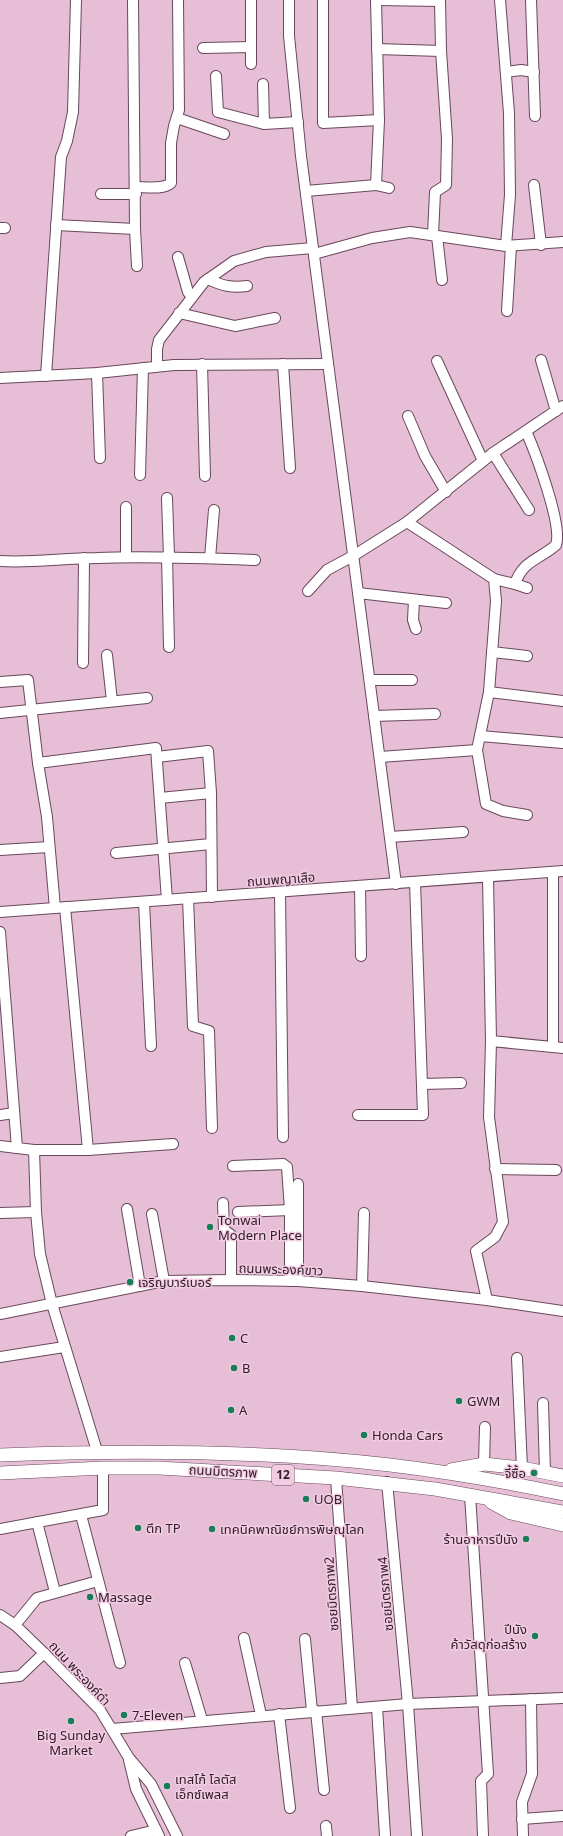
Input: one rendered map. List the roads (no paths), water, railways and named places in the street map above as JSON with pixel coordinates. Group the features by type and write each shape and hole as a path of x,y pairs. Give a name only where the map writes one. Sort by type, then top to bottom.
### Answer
{"main road":[{"name":"ถนนมิตรภาพ","path":"0,1455 97,1451 159,1451 336,1460 440,1472 563,1494"},
{"path":"440,1472 484,1464 522,1468 563,1476"},
{"name":"ถนนมิตรภาพ","path":"0,1473 103,1468 159,1468 336,1478 387,1482 563,1512"},
{"path":"476,1496 511,1513 563,1525"}],"street":[{"path":"46,376 61,157 67,141 73,112 76,0"},
{"path":"133,0 136,266"},
{"path":"101,194 168,186 171,182 172,143 174,126 179,110 178,0"},
{"path":"251,0 251,64"},
{"path":"289,0 289,36 306,191 396,884"},
{"path":"322,0 323,123 379,120"},
{"path":"376,185 379,120 376,0 440,1 441,51 447,140 446,185 435,192 435,236 442,280"},
{"path":"500,0 509,113 510,174 507,311"},
{"path":"531,0 535,116"},
{"path":"203,48 251,46"},
{"path":"377,49 441,51"},
{"path":"506,72 521,70 534,72"},
{"path":"216,76 218,112 264,124 298,122"},
{"path":"263,84 264,124"},
{"path":"177,118 224,134"},
{"path":"306,191 376,185 389,188"},
{"path":"534,186 541,244"},
{"path":"56,225 135,229"},
{"path":"157,366 159,340 179,313 208,279 234,261 266,252 314,251 372,238 410,232 509,246 563,242"},
{"path":"178,257 187,288 192,297"},
{"path":"208,279 218,284 230,287 247,286"},
{"path":"179,313 235,326 276,318"},
{"path":"308,590 327,570 353,556 407,522 493,453 559,409 541,360"},
{"path":"437,361 483,461"},
{"path":"0,378 97,373 157,366 202,364 328,364"},
{"path":"202,364 205,476"},
{"path":"283,364 290,468"},
{"path":"140,475 143,368"},
{"path":"97,373 100,458"},
{"path":"408,416 425,456 446,492"},
{"path":"515,584 518,574 524,566 555,546 560,540 562,533 559,507 526,431"},
{"path":"493,453 529,510"},
{"path":"167,498 169,647"},
{"path":"126,507 126,557"},
{"path":"210,558 214,510"},
{"path":"407,522 494,579 527,588"},
{"path":"0,561 25,563 84,558 168,556 255,560"},
{"path":"83,663 84,558"},
{"path":"494,579 496,602 489,692 477,750 486,804 503,811 527,815"},
{"path":"358,593 446,603"},
{"path":"414,600 413,620 416,629"},
{"path":"492,652 527,656"},
{"path":"107,655 112,701"},
{"path":"0,682 28,680 38,763 47,817 49,847 60,908 88,1150"},
{"path":"370,680 412,680"},
{"path":"489,692 563,701"},
{"path":"0,713 147,698"},
{"path":"374,716 435,714"},
{"path":"480,736 563,744"},
{"path":"38,763 156,748 166,900"},
{"path":"380,757 477,750"},
{"path":"157,758 208,751 211,793 212,897"},
{"path":"160,798 211,793"},
{"path":"390,837 464,832"},
{"path":"116,853 211,844"},
{"path":"0,850 49,847"},
{"path":"491,1041 558,1048 558,871"},
{"name":"ถนนพญาเสือ","path":"0,912 558,871"},
{"path":"488,877 491,1041 489,1117 503,1222 495,1237 476,1251 488,1300"},
{"path":"358,1115 423,1115 415,882"},
{"path":"360,886 361,956"},
{"path":"280,892 283,1137"},
{"path":"188,898 193,1026 209,1031 212,1128"},
{"path":"144,902 151,1046"},
{"path":"0,932 4,1022 17,1148"},
{"path":"422,1084 461,1083"},
{"path":"0,1114 14,1113"},
{"path":"0,1146 34,1150 88,1150 173,1144"},
{"path":"34,1150 36,1212 40,1254 64,1347 97,1451"},
{"path":"233,1166 286,1165 288,1170 294,1281"},
{"path":"495,1169 556,1170"},
{"path":"294,1281 298,1184"},
{"path":"223,1203 224,1230 231,1235 231,1280"},
{"path":"127,1208 140,1286"},
{"path":"238,1212 290,1210"},
{"path":"0,1213 36,1212"},
{"path":"362,1286 364,1213"},
{"path":"152,1214 164,1281"},
{"name":"ถนนพระองค์ขาว","path":"0,1314 164,1281 231,1280 294,1281 362,1286 488,1300 563,1311"},
{"path":"0,1357 64,1347"},
{"path":"517,1358 522,1468"},
{"path":"543,1403 545,1472"},
{"path":"484,1464 485,1427"},
{"path":"0,1529 103,1510 103,1468"},
{"name":"ซอยมิตรภาพ2","path":"336,1478 352,1708"},
{"name":"ซอยมิตรภาพ4","path":"387,1482 408,1704 417,1836"},
{"path":"476,1496 483,1701 488,1774 481,1781 483,1836"},
{"path":"81,1515 120,1663"},
{"path":"37,1522 55,1592"},
{"path":"15,1625 37,1598 98,1581"},
{"name":"ถนน พระองค์ดำ","path":"0,1615 15,1625 100,1710 129,1758"},
{"path":"244,1638 261,1715"},
{"path":"304,1639 324,1790"},
{"path":"0,1678 20,1676 44,1653"},
{"path":"185,1663 202,1720"},
{"path":"112,1729 261,1715 408,1704 563,1698"},
{"path":"523,1836 522,1802 532,1774 531,1699"},
{"path":"376,1707 385,1836"},
{"path":"279,1714 290,1808"},
{"path":"129,1758 136,1789 158,1833 131,1836"},
{"path":"129,1758 151,1784 177,1836"},
{"path":"522,1820 563,1816"}],"place":[{"name":"Tonwai Modern Place","path":"210,1227"},
{"name":"เจริญบาร์เบอร์","path":"130,1282"},
{"name":"C","path":"232,1338"},
{"name":"B","path":"234,1368"},
{"name":"GWM","path":"459,1401"},
{"name":"A","path":"231,1410"},
{"name":"Honda Cars","path":"364,1435"},
{"name":"จี้ซื้อ","path":"534,1473"},
{"name":"UOB","path":"306,1499"},
{"name":"ตึก TP","path":"138,1528"},
{"name":"เทคนิคพาณิชย์การพิษณุโลก","path":"212,1529"},
{"name":"ร้านอาหารปีนัง","path":"526,1539"},
{"name":"Massage","path":"90,1597"},
{"name":"ปีนัง ค้าวัสดุก่อสร้าง","path":"535,1636"},
{"name":"7-Eleven","path":"124,1715"},
{"name":"Big Sunday Market","path":"71,1721"},
{"name":"เทสโก้ โลตัส เอ็กซ์เพลส","path":"167,1786"}]}
